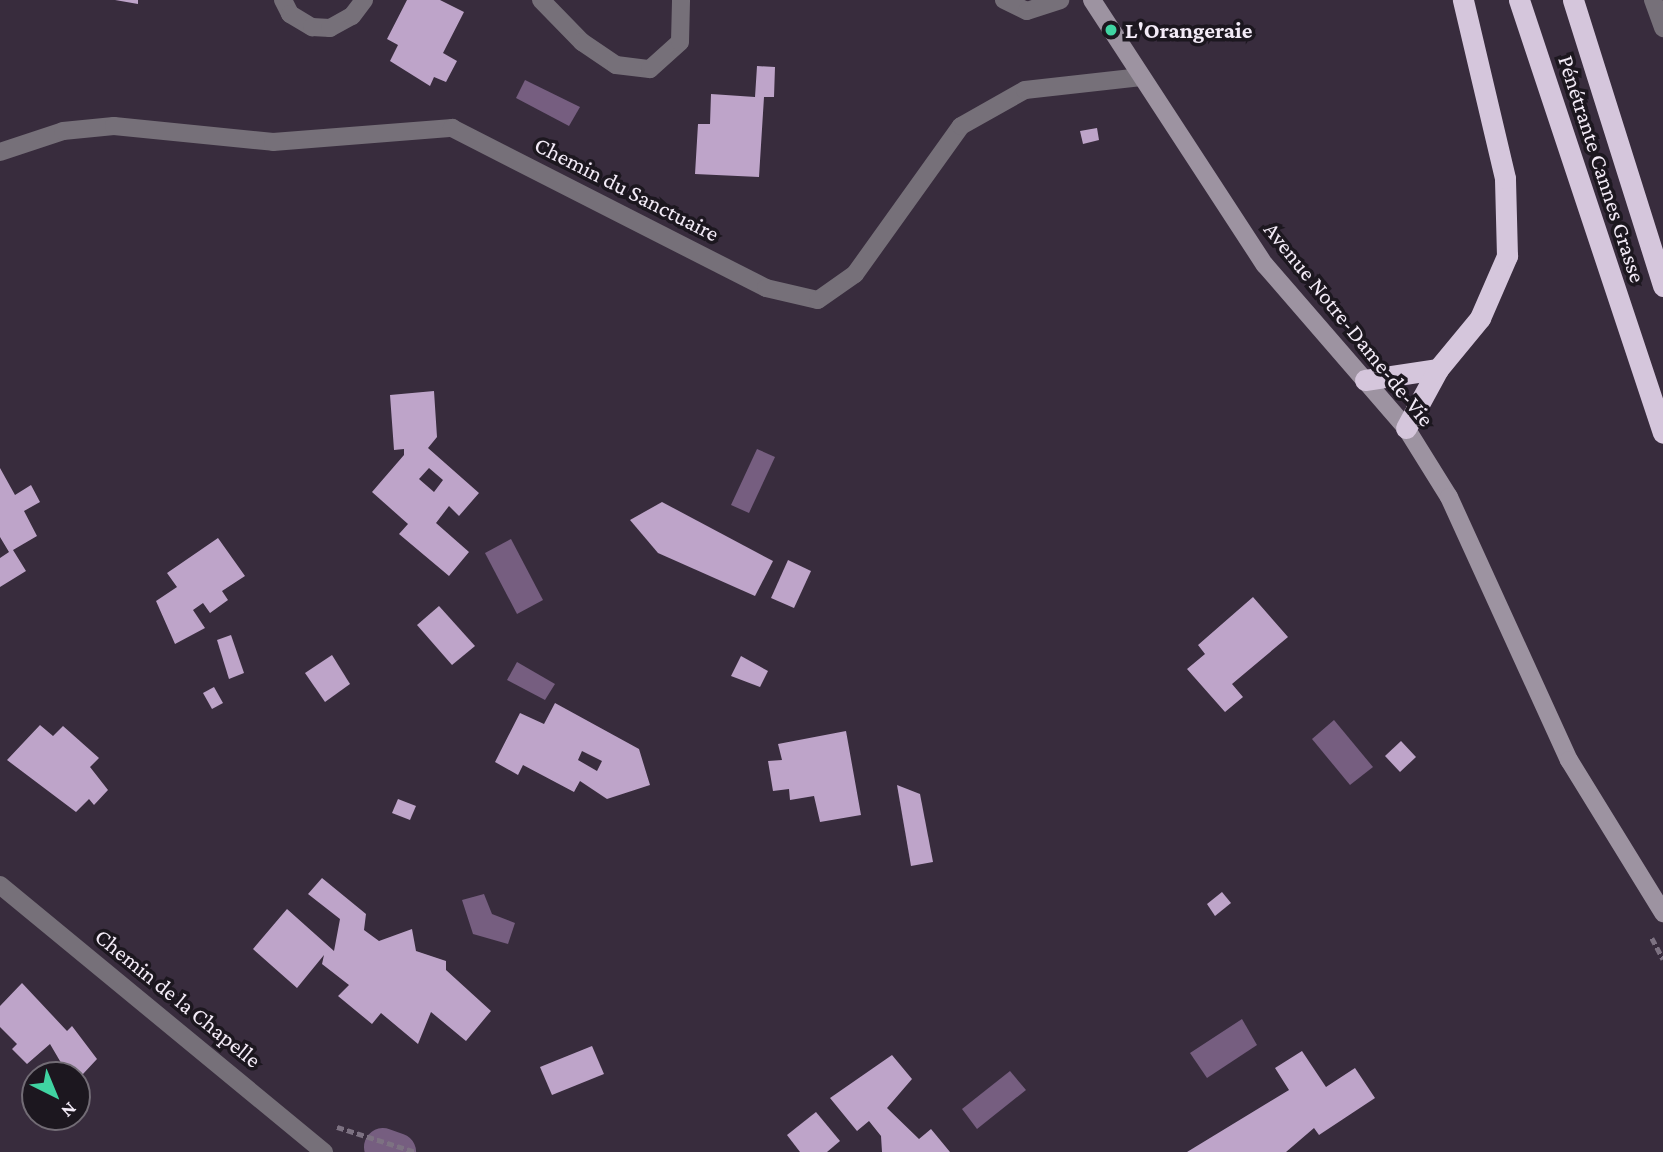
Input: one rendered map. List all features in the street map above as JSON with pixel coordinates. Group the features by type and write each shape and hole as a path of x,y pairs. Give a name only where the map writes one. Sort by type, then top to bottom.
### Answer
{"highway":[{"path":"1406,428 1438,369 1480,318 1497,285 1509,220 1463,0"},
{"name":"Pénétrante Cannes Grasse","path":"1519,0 1663,433"},
{"name":"Pénétrante Cannes Grasse","path":"1573,0 1614,114 1663,286"},
{"path":"1614,114 1663,236"},
{"path":"1365,380 1438,369"}],"main road":[{"name":"Avenue Notre-Dame-de-Vie","path":"1093,0 1265,265 1406,428 1449,497 1569,760 1663,913"}],"street":[{"path":"283,0 301,20 330,28 352,16 363,0"},
{"path":"541,0 582,42 616,65 650,69 680,42 681,0"},
{"path":"1004,0 1027,11 1060,0"},
{"path":"1653,0 1663,28"},
{"name":"Chemin du Sanctuaire","path":"0,152 63,131 114,126 273,142 452,128 766,288 818,300 855,274 961,126 1025,90 1141,77"},
{"name":"Chemin de la Chapelle","path":"0,885 302,1131 324,1152"}],"path":[{"path":"302,1131 338,1127 416,1152"}],"shaded area":[{"path":"525,80 580,107 569,126 516,98"},
{"path":"757,449 775,457 749,513 731,505"},
{"path":"511,539 543,600 517,614 485,553"},
{"path":"517,662 555,684 545,700 507,680"},
{"path":"1334,720 1373,767 1350,785 1312,739"},
{"path":"484,894 492,914 515,923 508,944 473,934 462,900"},
{"path":"1242,1019 1257,1045 1207,1078 1190,1053"},
{"path":"1010,1071 1026,1090 977,1129 962,1109"}],"building":[{"path":"115,0 138,0 138,4"},
{"path":"407,0 440,0 464,12 443,53 457,61 446,82 434,77 430,86 390,61 398,45 387,39"},
{"path":"757,66 775,67 774,97 764,97 759,177 695,174 698,124 710,124 711,94 755,97"},
{"path":"1097,128 1099,140 1083,144 1080,131"},
{"path":"434,391 437,437 428,448 479,493 459,516 449,506 436,523 469,552 449,576 399,534 408,524 372,492 404,455 404,449 394,450 390,395","holes":["429,468 443,480 434,492 419,479"]},
{"path":"0,468 15,495 31,485 40,502 24,511 37,536 13,550 26,571 0,587 0,558 9,552 0,537"},
{"path":"662,502 773,561 755,596 658,553 630,520"},
{"path":"218,538 245,576 222,591 228,600 210,613 203,603 193,610 205,628 175,644 156,601 177,587 167,573"},
{"path":"788,560 811,571 794,608 771,598"},
{"path":"1253,597 1288,637 1232,684 1243,697 1225,712 1187,669 1205,654 1198,645"},
{"path":"439,606 475,646 452,665 417,625"},
{"path":"231,635 244,673 229,679 217,640"},
{"path":"332,655 350,684 325,702 305,673"},
{"path":"741,656 768,671 760,687 731,676"},
{"path":"214,687 223,703 212,709 203,693"},
{"path":"555,703 639,749 650,785 607,799 580,781 574,792 523,765 518,775 495,762 520,713 544,724","holes":["582,751 602,761 597,771 578,760"]},
{"path":"40,725 53,736 63,726 99,758 90,767 108,790 94,805 89,799 76,812 7,760"},
{"path":"846,731 861,815 820,822 814,796 790,800 789,789 773,791 768,761 782,760 778,744"},
{"path":"1401,741 1416,757 1400,772 1385,756"},
{"path":"897,785 920,794 933,862 911,866"},
{"path":"398,799 416,806 410,820 392,813"},
{"path":"322,878 366,914 364,930 379,941 412,929 416,951 446,961 446,970 491,1011 466,1041 431,1012 418,1044 381,1013 372,1024 338,996 349,985 322,964 324,955 297,988 253,949 287,909 334,951 340,919 308,894"},
{"path":"1222,892 1231,903 1215,916 1207,904"},
{"path":"22,983 67,1031 72,1026 97,1059 91,1065 91,1061 60,1061 50,1044 30,1061 24,1061 12,1049 17,1044 0,1027 0,1006"},
{"path":"592,1046 604,1074 552,1095 540,1067"},
{"path":"1302,1051 1326,1087 1355,1068 1375,1098 1319,1135 1314,1128 1286,1152 1187,1152 1289,1090 1275,1068"},
{"path":"892,1055 912,1079 887,1108 919,1139 931,1129 950,1152 882,1152 881,1136 869,1121 857,1131 830,1098"},
{"path":"816,1112 840,1141 827,1152 800,1152 787,1135"}],"waterway":[{"path":"383,1147 397,1152"}],"place":[{"name":"L'Orangeraie","path":"1111,30"}]}
